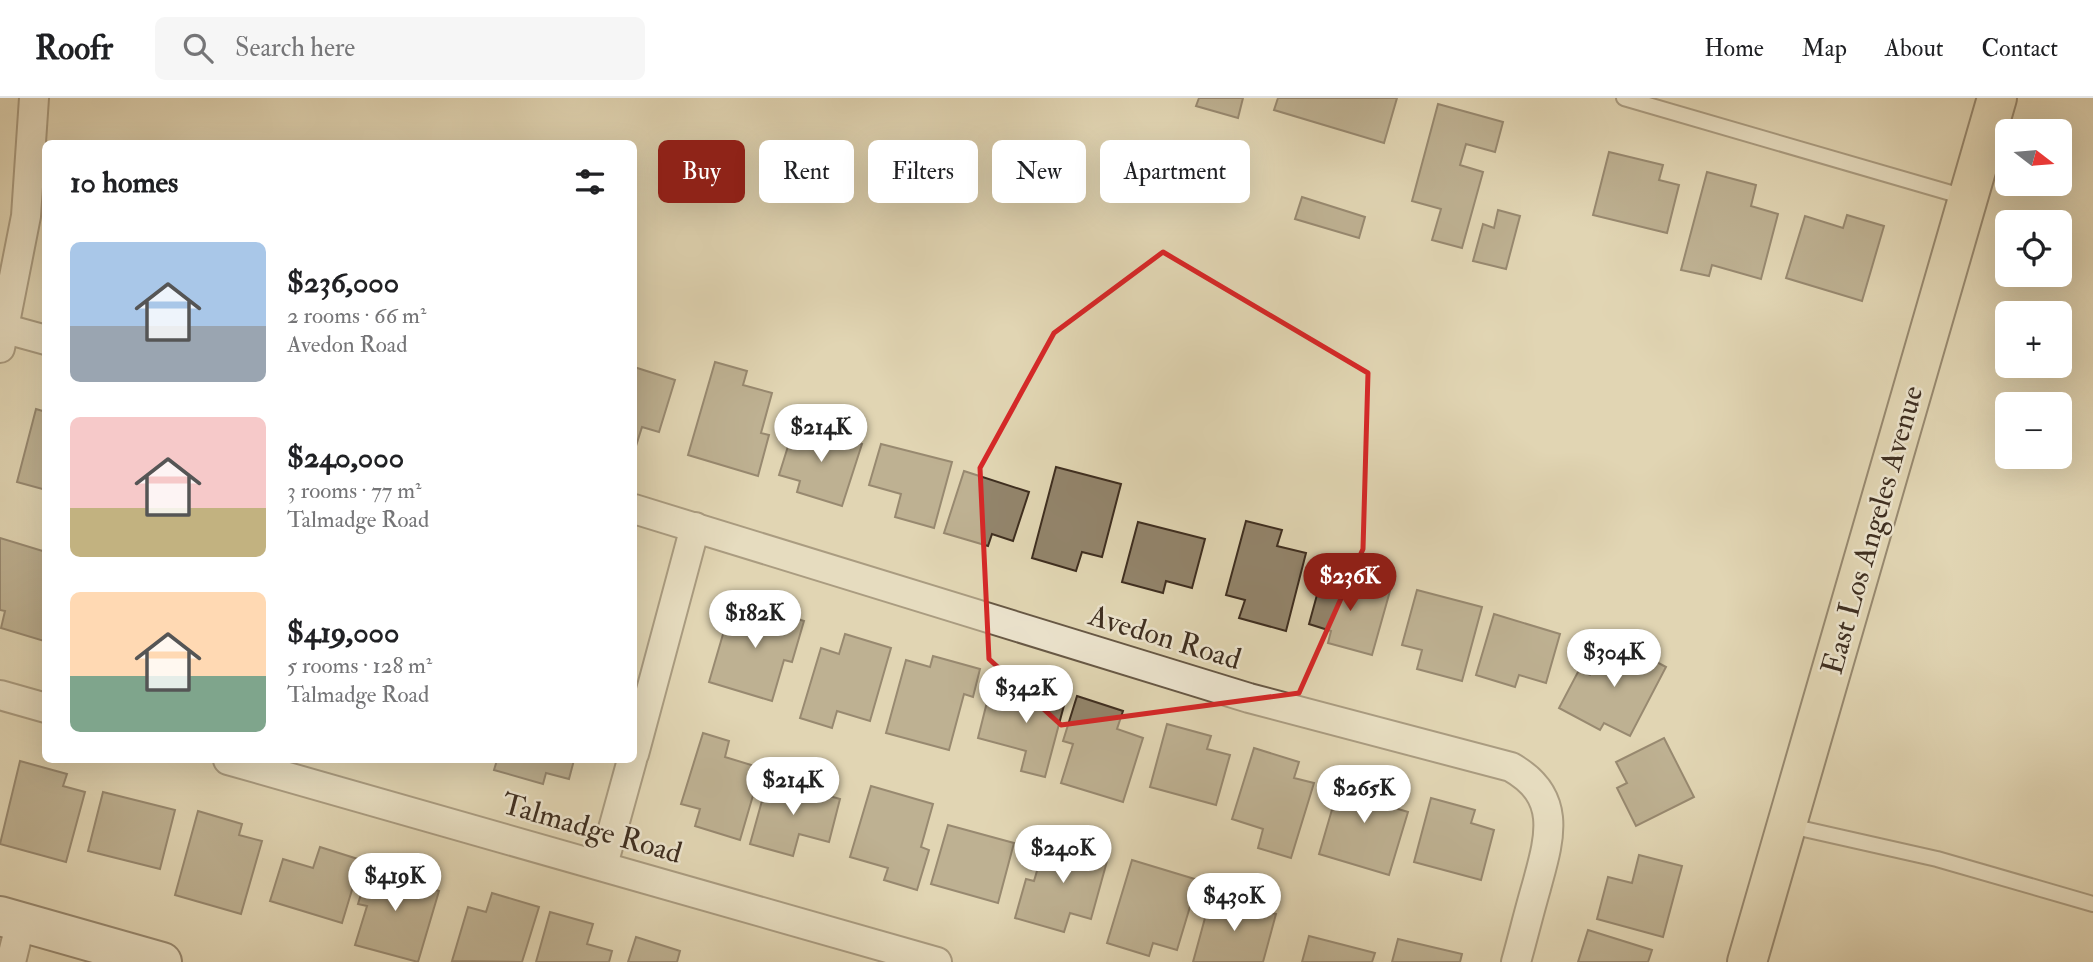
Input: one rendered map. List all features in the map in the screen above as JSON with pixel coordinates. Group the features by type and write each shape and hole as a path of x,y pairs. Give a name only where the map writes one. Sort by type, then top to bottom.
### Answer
{"main road":[{"name":"East Los Angeles Avenue","path":"1747,962 1997,98"},
{"path":"11,919 162,962"}],"street":[{"path":"34,98 26,216 3,338 42,340"},
{"name":"Avedon Road","path":"637,510 1249,698 1511,768 1533,783 1548,809 1550,835 1516,962"},
{"path":"637,743 695,527"},
{"path":"0,695 42,707"},
{"name":"Talmadge Road","path":"239,763 603,865 861,951 937,962"},
{"path":"603,865 631,763"},
{"path":"11,919 11,962"}],"lane":[{"path":"1624,98 1969,198"},
{"path":"1785,824 1937,859 2093,904"}],"highlighted area":[{"path":"1163,252 1368,373 1363,549 1299,693 1061,725 989,659 980,468 1054,333"}],"building":[{"path":"1199,98 1243,98 1238,118 1196,106"},
{"path":"1278,98 1397,98 1384,143 1274,110"},
{"path":"1438,104 1503,122 1495,152 1466,144 1460,165 1483,172 1462,248 1432,240 1441,209 1412,201"},
{"path":"1609,152 1663,165 1659,180 1679,185 1667,233 1593,215"},
{"path":"1707,172 1756,185 1751,206 1778,214 1761,279 1712,265 1709,276 1681,270"},
{"path":"1302,197 1365,217 1359,238 1295,219"},
{"path":"1498,210 1520,216 1506,269 1473,261 1483,224 1494,228"},
{"path":"1847,215 1884,226 1862,301 1786,278 1805,216 1843,228"},
{"path":"715,362 747,371 743,385 772,393 761,433 769,435 758,476 688,455"},
{"path":"637,368 675,380 659,432 642,427 637,443"},
{"path":"36,409 42,411 42,489 17,482"},
{"path":"795,424 862,444 842,506 797,492 800,481 779,475"},
{"path":"881,444 952,462 934,528 895,517 901,494 869,485"},
{"path":"1056,467 1121,484 1102,557 1082,552 1076,571 1032,558"},
{"path":"964,471 1029,492 1013,541 992,534 988,546 944,533"},
{"path":"1246,521 1282,530 1277,546 1306,553 1286,631 1239,618 1245,600 1226,595"},
{"path":"1138,522 1205,539 1192,588 1166,581 1163,593 1122,582"},
{"path":"0,538 42,551 42,640 1,628 5,611 0,610"},
{"path":"1323,573 1390,591 1372,655 1328,643 1331,631 1309,624"},
{"path":"1417,590 1482,607 1462,681 1417,669 1422,650 1402,645"},
{"path":"733,600 804,621 792,662 784,660 772,701 709,682"},
{"path":"1494,614 1560,634 1546,683 1519,675 1515,687 1476,675"},
{"path":"845,634 891,648 870,721 837,711 832,728 800,718 821,648 839,654"},
{"path":"1610,637 1666,667 1630,736 1604,723 1600,730 1559,708 1579,670 1590,675"},
{"path":"933,656 980,669 973,697 964,694 949,750 886,733 906,660 930,667"},
{"path":"1026,682 1067,694 1045,777 1021,771 1026,751 978,738 989,694 1020,703"},
{"path":"1077,696 1123,711 1117,729 1143,738 1123,802 1061,783 1073,744 1063,741"},
{"path":"1167,724 1211,736 1207,749 1230,755 1216,805 1150,787"},
{"path":"703,733 729,741 725,757 761,768 740,840 695,826 700,809 681,804"},
{"path":"1664,738 1694,797 1636,826 1617,788 1627,783 1616,762"},
{"path":"1254,748 1299,762 1294,778 1314,783 1291,858 1258,848 1263,829 1232,819"},
{"path":"20,761 67,774 63,786 85,792 66,862 0,844"},
{"path":"496,763 573,763 569,779 546,773 543,784 494,770"},
{"path":"1343,772 1391,786 1385,805 1408,812 1389,875 1319,854"},
{"path":"768,779 840,799 829,842 799,834 793,856 750,844"},
{"path":"871,786 933,804 921,847 929,850 917,890 884,880 888,868 850,857"},
{"path":"103,792 175,810 160,869 88,851"},
{"path":"1431,798 1475,810 1471,823 1494,830 1481,880 1414,862"},
{"path":"198,811 242,824 239,835 262,841 241,914 175,895"},
{"path":"948,825 1014,843 998,903 931,884"},
{"path":"1047,837 1109,854 1091,919 1070,913 1064,932 1015,918 1026,879 1034,881"},
{"path":"320,847 361,860 342,923 270,901 283,859 313,868"},
{"path":"1639,855 1682,866 1663,937 1597,919 1608,877 1632,883"},
{"path":"1132,860 1198,880 1177,950 1153,943 1149,956 1107,943"},
{"path":"371,861 416,875 414,884 439,891 418,962 355,945 367,906 358,904"},
{"path":"492,893 539,907 522,962 452,961 468,907 486,912"},
{"path":"1211,896 1276,914 1263,962 1193,962"},
{"path":"550,912 593,924 587,944 612,951 609,962 536,962"},
{"path":"1588,930 1652,950 1648,962 1578,962"},
{"path":"1309,936 1375,953 1372,962 1302,962"},
{"path":"636,937 680,951 677,962 628,962"},
{"path":"1398,939 1462,954 1460,962 1392,962"}]}
